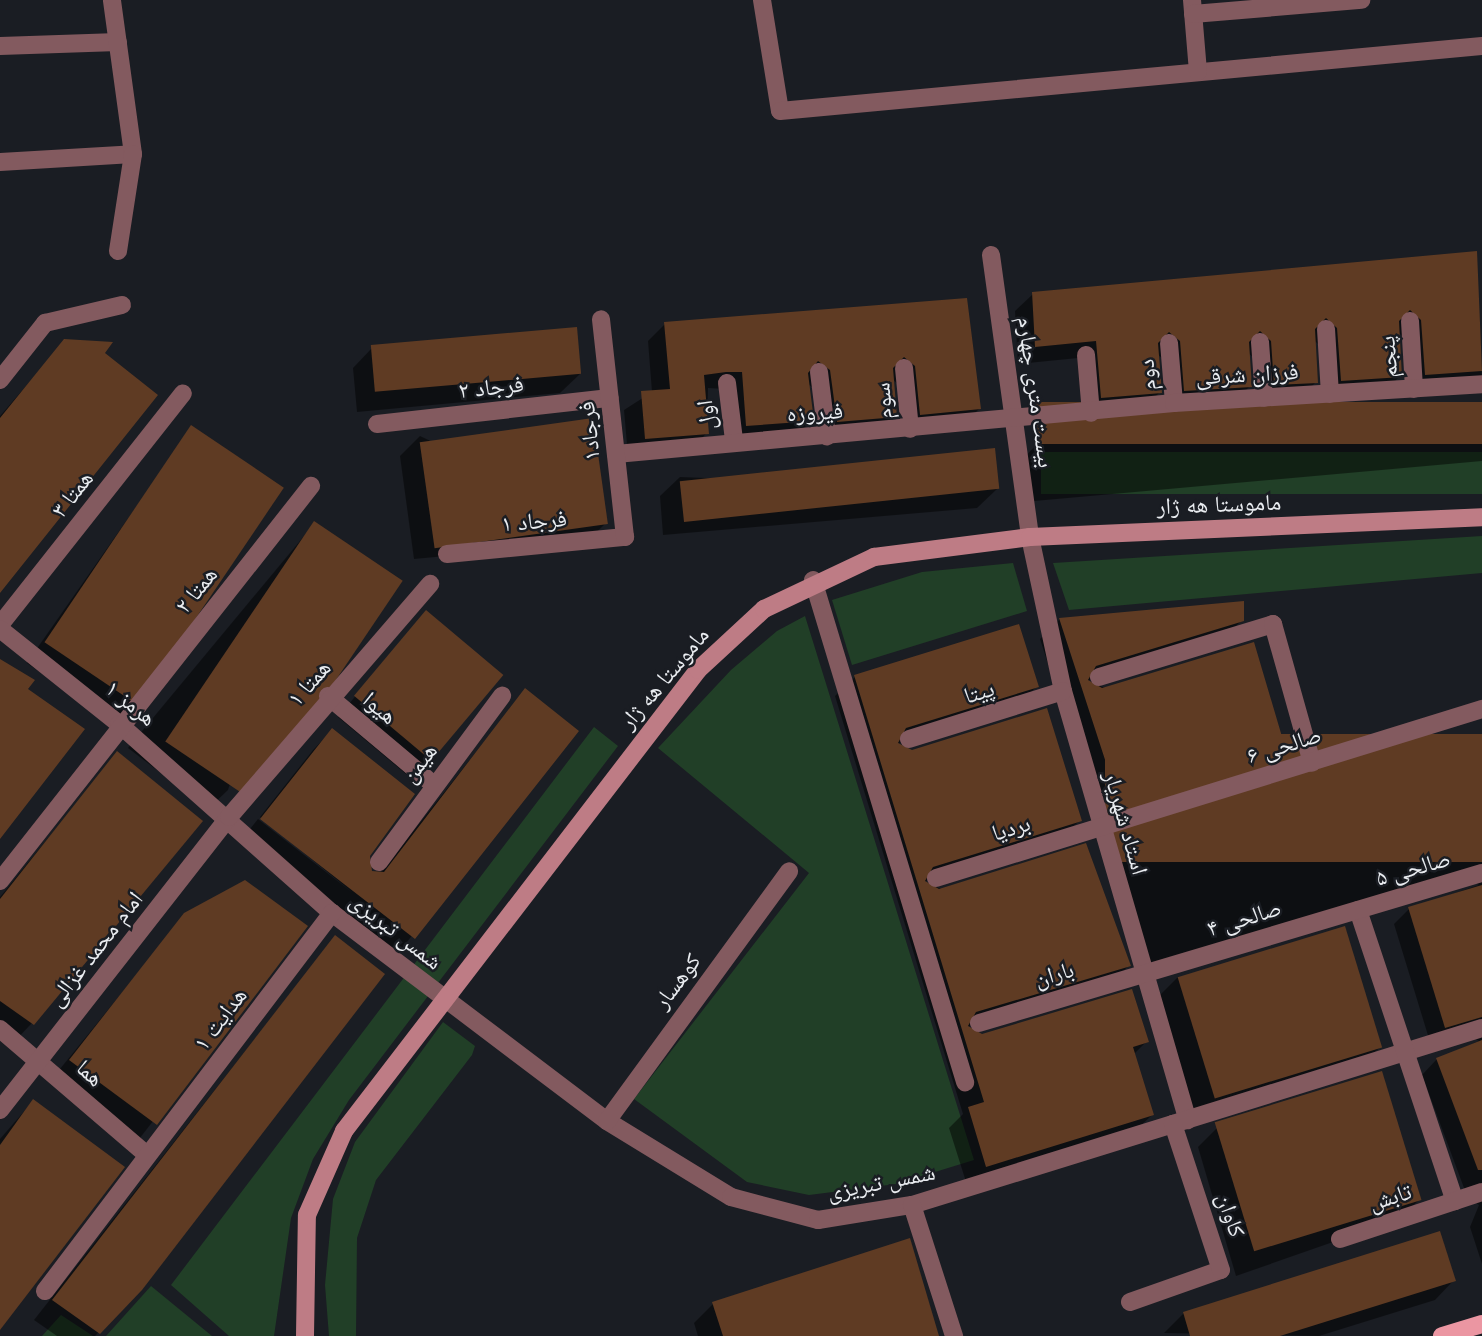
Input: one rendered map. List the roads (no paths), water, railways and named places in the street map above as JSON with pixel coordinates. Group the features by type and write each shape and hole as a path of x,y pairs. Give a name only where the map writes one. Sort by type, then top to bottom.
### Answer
{"main road":[{"name":"ماموستا هه ژار","path":"305,1336 307,1215 344,1130 698,670 764,609 813,580 874,557 1030,537 1482,517"},
{"path":"1442,1336 1482,1324"}],"street":[{"path":"112,0 133,154 118,251"},
{"path":"762,0 780,111 1482,46"},
{"path":"1198,72 1192,7 1361,0"},
{"path":"0,46 118,42"},
{"path":"0,162 133,154"},
{"name":"بیست متری چهارم","path":"991,254 1016,419 1030,537"},
{"path":"0,380 45,323 122,305"},
{"name":"فرجاد۱","path":"601,319 625,537"},
{"name":"پنجم","path":"1410,321 1414,389"},
{"path":"1326,329 1330,394"},
{"path":"1260,342 1264,398"},
{"name":"دوم","path":"1169,343 1174,403"},
{"path":"1086,355 1091,413"},
{"name":"سوم","path":"904,368 910,429"},
{"path":"818,372 827,437"},
{"name":"اول","path":"727,383 734,440"},
{"name":"فرزان شرقی","path":"1016,419 1174,403 1482,384"},
{"name":"همتا ۳","path":"0,627 183,393"},
{"name":"فرجاد ۲","path":"377,424 610,398"},
{"name":"فیروزه","path":"616,454 734,440 827,437 1016,419"},
{"name":"همتا ۲","path":"0,881 120,724 311,486"},
{"name":"فرجاد ۱","path":"447,554 625,537"},
{"name":"استاد شهریار","path":"1030,537 1063,691 1144,974 1181,1122"},
{"path":"813,580 965,1082"},
{"name":"همتا ۱","path":"229,817 328,696 430,584"},
{"path":"1099,677 1273,624 1312,763"},
{"name":"هرمز ۱","path":"0,627 229,817"},
{"name":"پیتا","path":"909,739 1063,691"},
{"name":"هیوا","path":"328,696 433,784"},
{"name":"هیمن","path":"379,862 433,784 502,696"},
{"name":"صالحی ۶","path":"1100,826 1482,709"},
{"name":"شمس تبریزی","path":"229,817 332,913 607,1121 731,1197 817,1220 912,1205 1482,1028"},
{"name":"امام محمد غزالی","path":"0,1110 229,817"},
{"name":"بردیا","path":"936,878 1100,826"},
{"name":"کوهسار","path":"607,1121 789,871"},
{"name":"صالحی ۵","path":"1358,910 1482,873"},
{"path":"1358,910 1455,1201"},
{"name":"صالحی ۴","path":"1144,974 1358,910"},
{"name":"هدایت ۱","path":"45,1291 332,913"},
{"name":"باران","path":"978,1023 1144,974"},
{"name":"هما","path":"0,1029 147,1155"},
{"name":"کاوان","path":"1130,1302 1222,1270 1181,1122"},
{"name":"تابش","path":"1340,1239 1482,1192"},
{"path":"912,1205 954,1336"}]}
